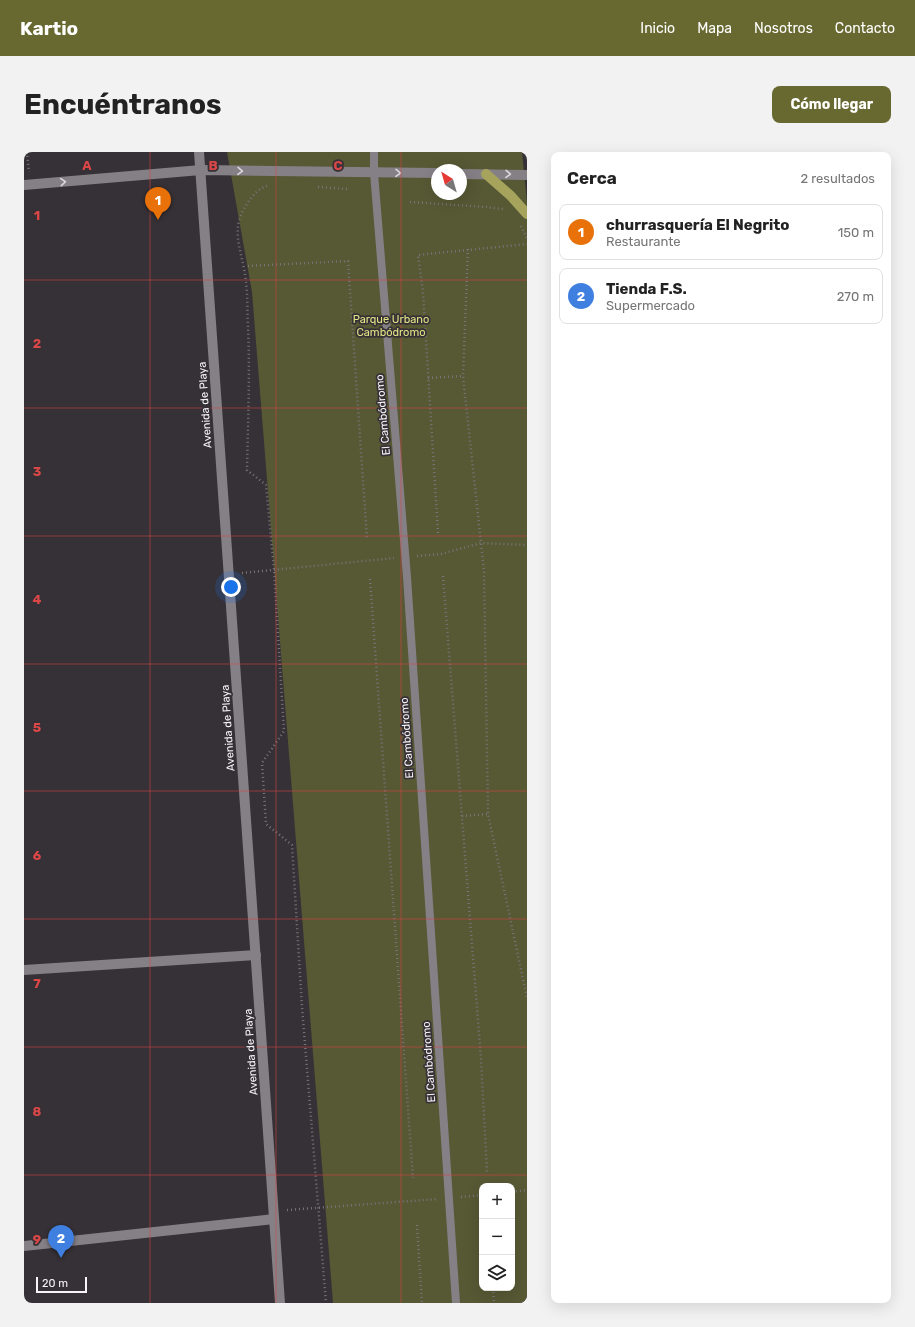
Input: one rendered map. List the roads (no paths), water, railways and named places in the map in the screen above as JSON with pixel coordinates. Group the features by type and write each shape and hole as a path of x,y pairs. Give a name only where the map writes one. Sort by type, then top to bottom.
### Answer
{"main road":[{"name":"Avenida de Playa","path":"200,152 280,1303"},
{"path":"24,185 201,170 431,174"},
{"path":"467,174 527,174"},
{"path":"486,174 511,196 527,214"},
{"path":"24,970 256,955"},
{"path":"24,1246 274,1215"}],"lane":[{"name":"El Cambódromo","path":"374,155 374,173 405,556 456,1303"}],"place":[{"name":"churrasquería El Negrito","path":"158,220"},
{"name":"Tienda F.S.","path":"61,1258"}],"park label":[{"name":"Parque Urbano Cambódromo","path":"391,325"}]}
